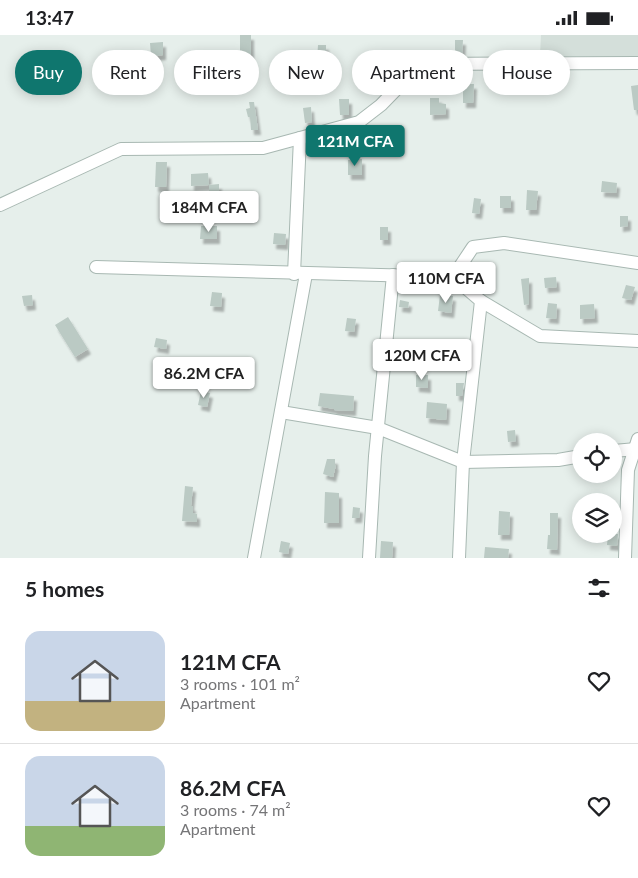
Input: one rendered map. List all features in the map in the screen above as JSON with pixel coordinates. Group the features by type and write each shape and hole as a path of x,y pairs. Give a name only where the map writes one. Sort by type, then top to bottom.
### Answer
{"street":[{"path":"0,205 121,149 263,148 359,122 381,105 417,68 426,63 638,63"},
{"path":"254,558 281,412 300,274 300,138"},
{"path":"453,277 473,247 504,243 638,263"},
{"path":"96,267 453,277 481,301 540,336 638,341"},
{"path":"369,558 378,428 393,275"},
{"path":"459,558 463,462 481,301"},
{"path":"281,412 378,428 463,462 558,460 572,458"},
{"path":"622,449 637,444"},
{"path":"625,558 628,470 637,444"}],"shaded area":[{"path":"541,35 638,35 638,57 570,56 570,50 540,50"}],"building":[{"path":"240,35 251,35 251,50 240,50"},
{"path":"455,40 463,40 462,50 455,50"},
{"path":"163,42 163,50 151,50 150,43"},
{"path":"318,45 326,45 326,50 318,50"},
{"path":"474,84 473,103 463,103 463,95 473,95"},
{"path":"638,85 638,110 634,110 631,86"},
{"path":"430,98 439,98 439,103 446,104 446,114 430,115"},
{"path":"339,99 349,99 349,115 340,115"},
{"path":"249,102 254,102 258,130 251,130 250,117 248,117 246,109 250,108"},
{"path":"311,107 312,122 305,123 303,108"},
{"path":"362,159 362,175 348,175 348,160"},
{"path":"156,162 167,162 166,187 155,187"},
{"path":"208,173 209,185 191,186 191,174"},
{"path":"602,181 617,183 616,193 601,192"},
{"path":"219,184 219,191 209,192 209,185"},
{"path":"527,190 538,191 536,210 526,210"},
{"path":"500,196 511,196 511,208 500,208"},
{"path":"474,198 481,199 479,214 472,213"},
{"path":"620,216 628,216 628,226 620,227"},
{"path":"201,226 217,226 217,239 200,239"},
{"path":"380,227 388,227 388,240 380,240"},
{"path":"274,233 286,234 285,245 273,244"},
{"path":"556,277 557,287 545,288 544,278"},
{"path":"529,278 529,304 524,305 521,279"},
{"path":"626,285 635,287 631,300 622,298"},
{"path":"212,292 222,293 221,307 210,306"},
{"path":"32,295 33,305 24,306 22,296"},
{"path":"440,295 453,296 451,313 438,311"},
{"path":"400,300 409,302 408,308 399,307"},
{"path":"548,303 557,304 556,319 546,318"},
{"path":"594,304 595,318 580,319 580,305"},
{"path":"68,317 88,349 75,357 55,325"},
{"path":"347,318 356,319 354,332 345,331"},
{"path":"156,338 167,340 166,349 154,347"},
{"path":"416,375 428,375 428,388 416,387"},
{"path":"456,383 464,383 462,396 456,396"},
{"path":"201,391 210,393 207,407 198,405"},
{"path":"320,393 354,396 353,411 334,410 318,406"},
{"path":"427,402 447,404 446,420 426,418"},
{"path":"515,430 516,441 508,442 507,431"},
{"path":"327,459 335,459 336,465 333,477 323,474"},
{"path":"185,486 193,487 191,506 193,506 193,513 197,514 197,522 182,521"},
{"path":"325,492 339,493 339,523 324,523"},
{"path":"353,507 360,508 359,518 352,518"},
{"path":"499,511 510,512 509,535 498,535"},
{"path":"550,513 558,513 557,550 547,549 548,535 550,535"},
{"path":"281,541 290,543 288,554 279,552"},
{"path":"381,541 393,542 392,558 380,558"},
{"path":"607,543 617,543 617,546 607,545"},
{"path":"485,547 509,549 508,558 484,558"}]}
